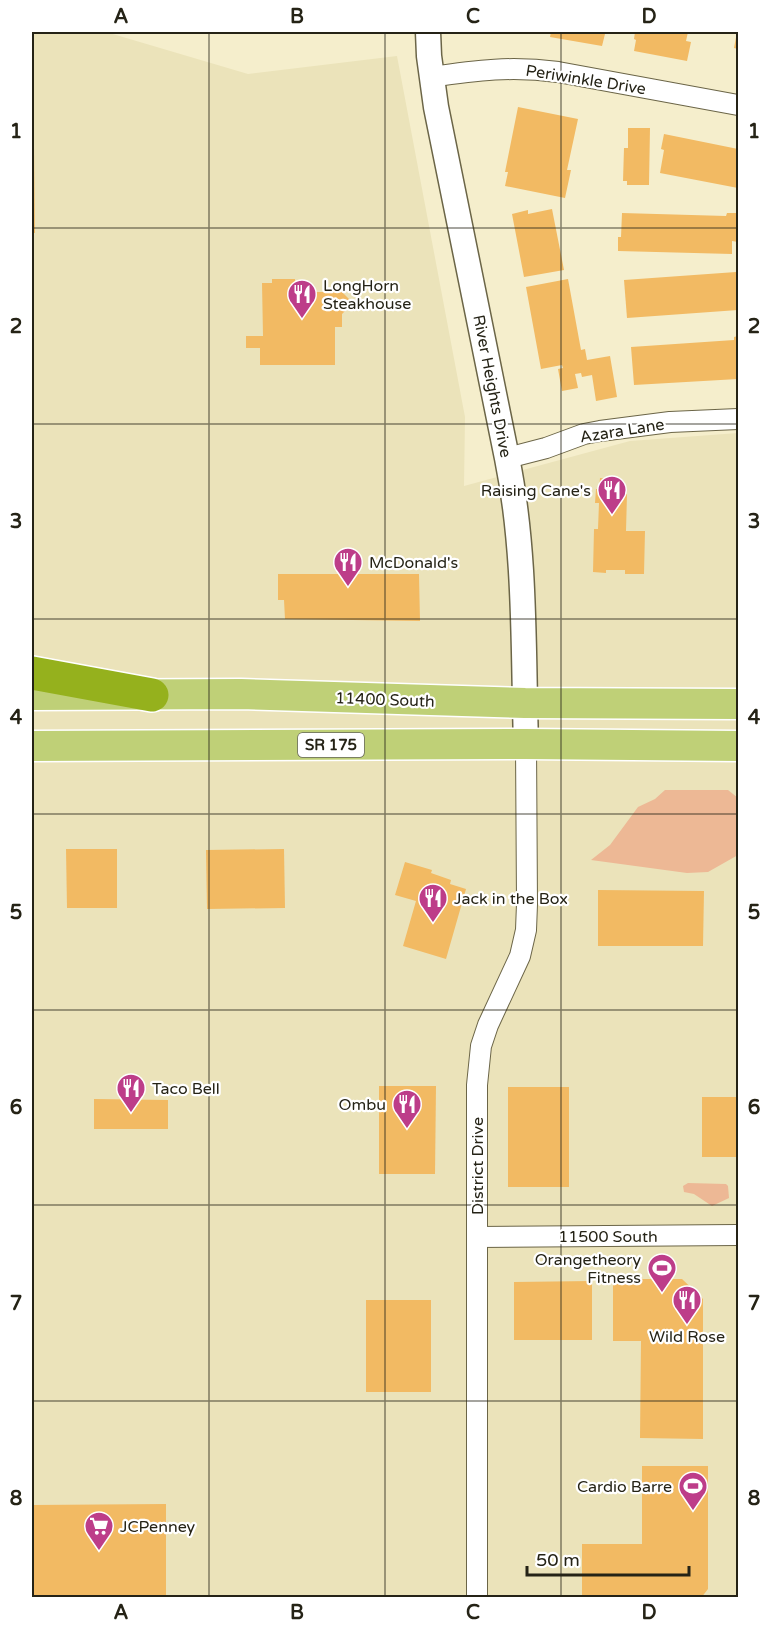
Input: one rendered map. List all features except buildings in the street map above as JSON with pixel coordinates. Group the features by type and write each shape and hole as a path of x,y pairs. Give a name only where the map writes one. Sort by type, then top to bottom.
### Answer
{"highway":[{"path":"32,673 152,695"}],"main road":[{"name":"11400 South","path":"32,695 242,694 525,703 738,704"},
{"name":"SR 175","path":"32,746 526,744 738,746"}],"street":[{"name":"River Heights Drive","path":"428,32 436,107 516,506 521,555 526,744"},
{"name":"Periwinkle Drive","path":"432,77 492,69 536,69 738,105"},
{"name":"Azara Lane","path":"507,458 600,431 670,422 738,418"},
{"name":"District Drive","path":"477,1598 478,1063 488,1025 520,956 526,930 526,744"},
{"name":"11500 South","path":"477,1237 738,1235"}],"shaded area":[{"path":"32,32 106,32 248,74 397,56 465,417 464,486 630,441 738,433 738,1597 32,1598"},
{"path":"665,790 728,790 738,798 738,855 708,872 687,873 591,860 610,845 638,807 655,799"},
{"path":"688,1183 726,1184 729,1198 712,1206 694,1194 684,1192 683,1186"}],"place":[{"name":"LongHorn Steakhouse","path":"302,320"},
{"name":"Raising Cane's","path":"612,516"},
{"name":"McDonald's","path":"348,588"},
{"name":"Jack in the Box","path":"433,924"},
{"name":"Taco Bell","path":"131,1114"},
{"name":"Ombu","path":"407,1130"},
{"name":"Orangetheory Fitness","path":"662,1294"},
{"name":"Wild Rose","path":"687,1326"},
{"name":"Cardio Barre","path":"693,1512"},
{"name":"JCPenney","path":"99,1552"}]}
